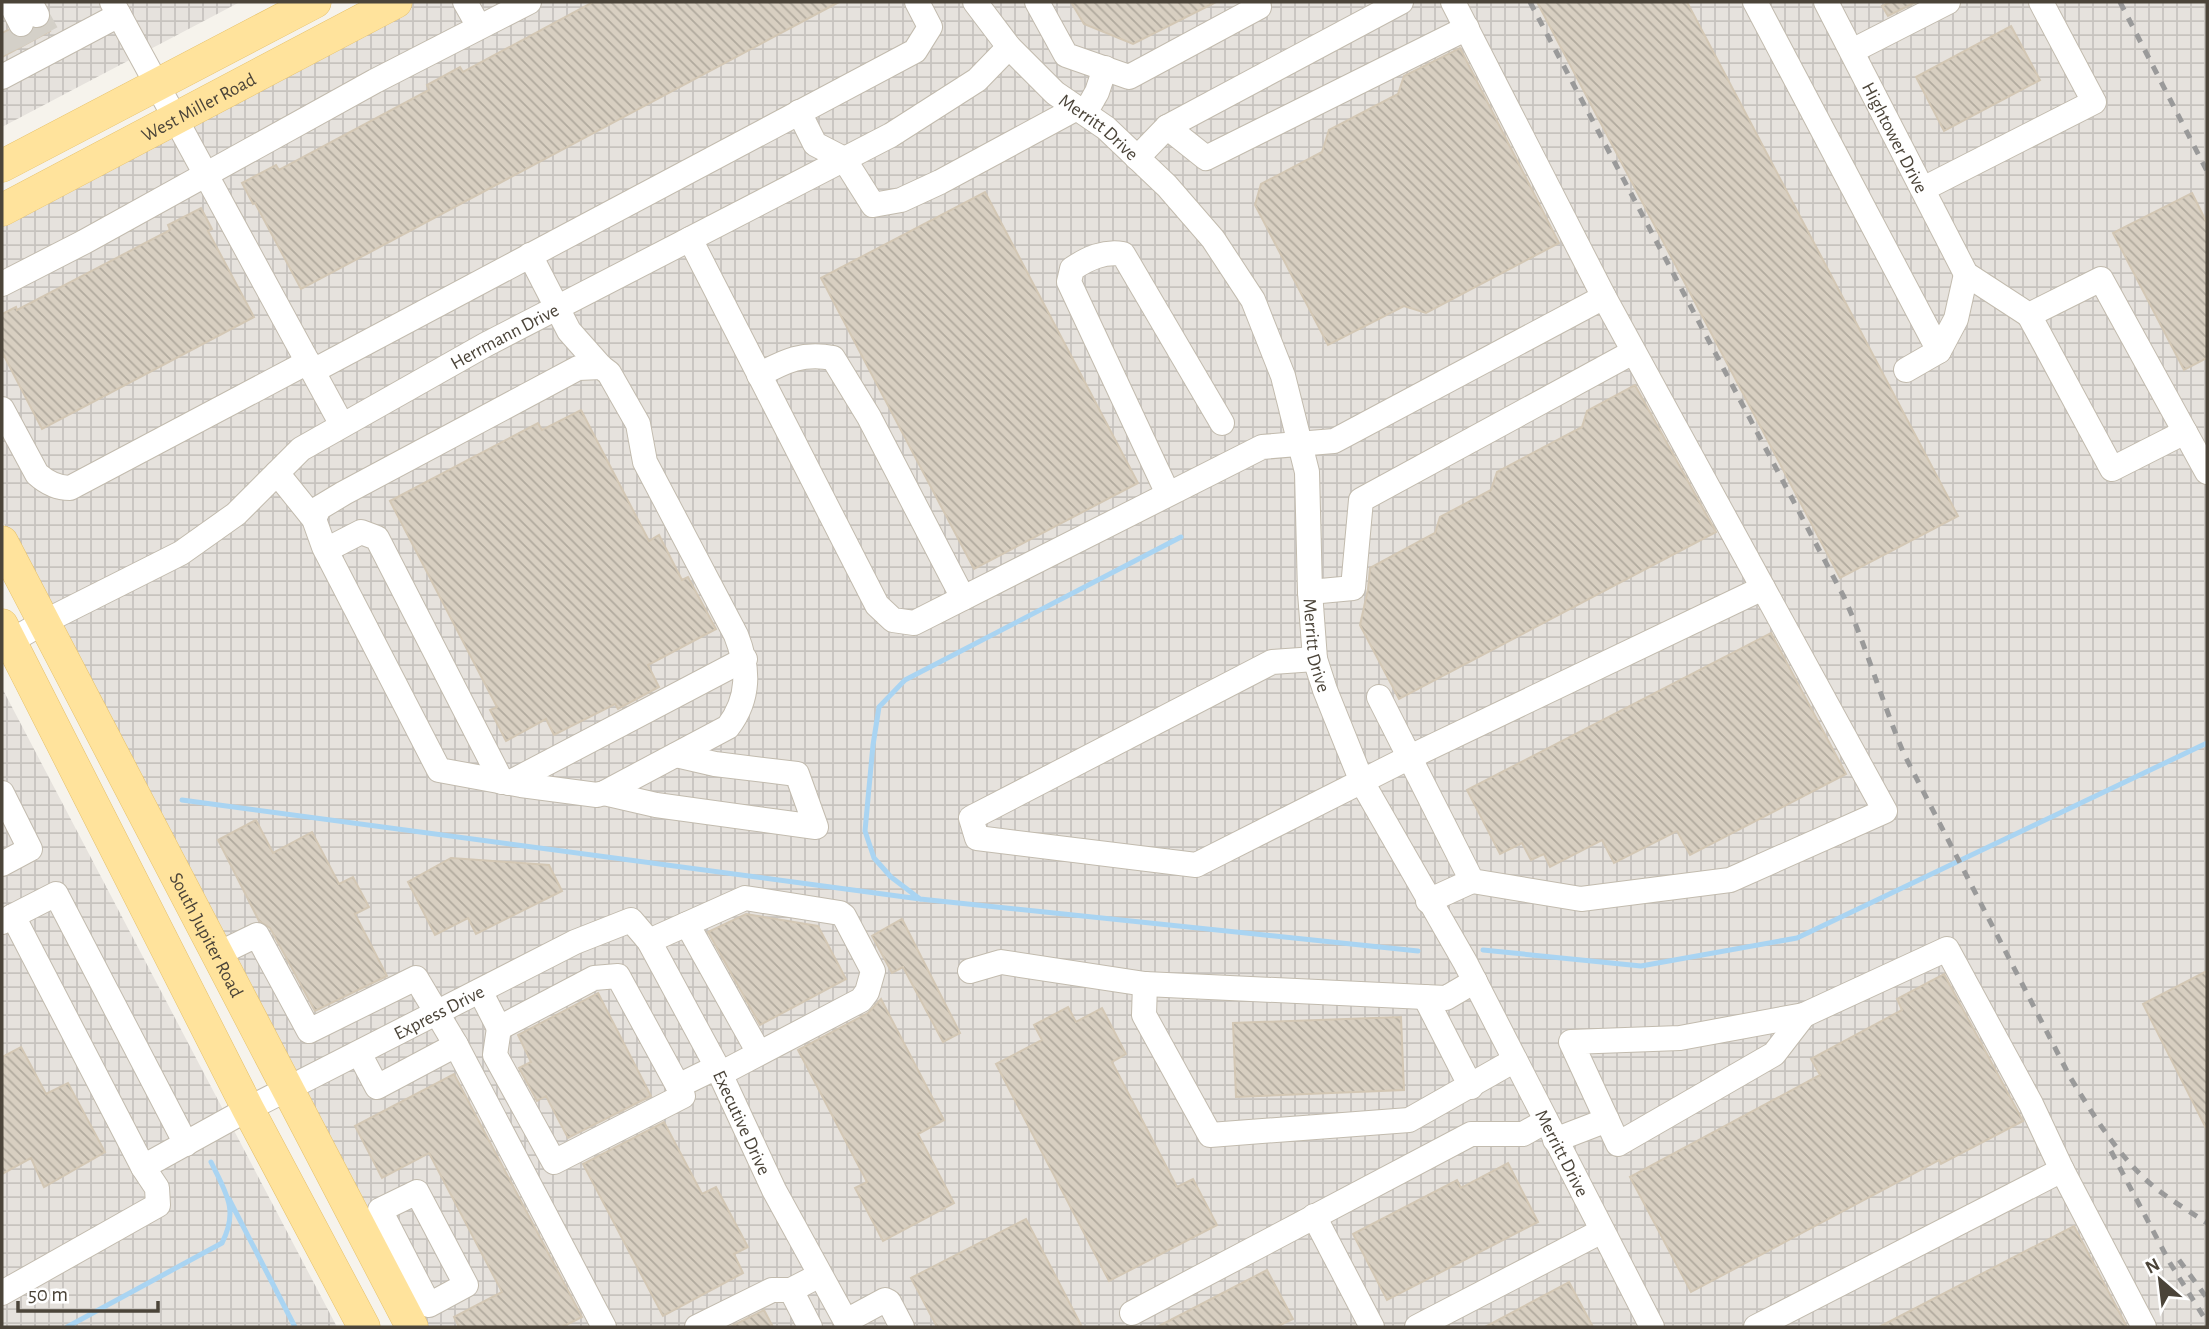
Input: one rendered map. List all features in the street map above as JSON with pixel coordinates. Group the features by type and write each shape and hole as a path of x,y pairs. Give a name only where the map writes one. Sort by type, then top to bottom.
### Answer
{"main road":[{"name":"West Miller Road","path":"2,166 315,2"},
{"name":"West Miller Road","path":"2,210 396,2"},
{"name":"South Jupiter Road","path":"2,542 287,1089 390,1257 412,1327"},
{"path":"5,637 248,1110 364,1327"}],"street":[{"path":"465,2 479,27"},
{"path":"2,284 374,81 529,2"},
{"path":"2,409 37,474 44,481 61,488 70,488 530,256 915,51 930,27 917,2"},
{"name":"Merritt Drive","path":"975,2 1009,47 1055,93 1106,128 1167,186 1213,239 1253,300 1283,376 1307,472 1310,592 1315,659 1325,691 1362,782 1475,981 1653,1327"},
{"path":"1037,2 1066,55 1129,77 1259,7 1256,2"},
{"path":"1137,158 1167,127 1401,2"},
{"path":"1428,901 1472,881 1581,899 1730,880 1885,811 1633,352 1453,2"},
{"path":"1755,2 1939,351"},
{"name":"Hightower Drive","path":"1826,2 1966,274"},
{"path":"1852,51 1948,2"},
{"path":"1923,189 2094,102 2041,2"},
{"path":"25,33 115,8 342,425"},
{"path":"1167,127 1206,158 1466,28"},
{"name":"Herrmann Drive","path":"5,637 44,622 181,553 236,514 301,449 485,345 891,135 977,80 1009,47"},
{"path":"799,112 815,144 844,159 873,205 901,200 1081,111 1097,92 1105,68"},
{"path":"690,239 877,605 893,620 914,623 1262,447 1334,441 1604,297"},
{"path":"1168,495 1069,282 1072,269 1084,260 1109,251 1123,254 1222,423"},
{"path":"277,472 314,519 326,550 439,770 505,783 597,795 728,727 738,713 746,680 745,659 736,635 645,462 638,424 613,379 569,331 530,256"},
{"path":"1906,370 1939,351 1956,319 1966,274 2029,315 2112,470 2185,432"},
{"path":"2029,315 2102,279 2207,472"},
{"path":"1310,592 1353,589 1361,500 1633,352"},
{"path":"760,375 782,363 813,354 833,358 869,417 963,598"},
{"path":"314,519 318,508 344,493 578,368 601,367"},
{"path":"326,550 361,532 377,538 505,783"},
{"path":"1315,659 1272,662 971,818 977,838 1196,865 1410,757 1763,588"},
{"path":"505,783 745,659"},
{"path":"1379,697 1472,881"},
{"path":"604,793 656,805 816,827 797,774 715,764 676,755"},
{"path":"2,793 30,849 2,864"},
{"path":"2,1293 158,1205 157,1188 7,919 56,894 186,1144"},
{"path":"649,941 745,898 840,913 873,971 867,992 861,1000 759,1053 678,1086"},
{"name":"Express Drive","path":"143,1167 287,1089 575,942 631,920"},
{"name":"Executive Drive","path":"631,920 649,941 718,1070 774,1190 847,1324"},
{"path":"687,924 759,1053"},
{"path":"218,954 257,935 309,1031 416,978 456,1045 604,1327"},
{"path":"575,942 594,978"},
{"path":"1804,1015 1774,1054 1618,1144 1571,1042 1680,1038 1804,1015 1947,949 2031,1104 2062,1170 2144,1327"},
{"path":"970,971 1001,962 1145,984 1446,999 1475,981"},
{"path":"480,991 499,1028 495,1055 554,1162 683,1096 618,976 594,978 499,1028"},
{"path":"1145,984 1144,1015 1209,1135 1409,1120 1515,1060"},
{"path":"1425,997 1471,1087"},
{"path":"359,1053 377,1087 456,1045"},
{"path":"1132,1313 1471,1134 1523,1134 1606,1120"},
{"path":"1756,1327 2062,1170"},
{"path":"1314,1216 1372,1327"},
{"path":"1417,1327 1602,1231"},
{"path":"697,1327 772,1290 791,1290 820,1275"},
{"path":"791,1290 810,1327"},
{"path":"847,1324 885,1300 889,1302 902,1327"}],"shaded area":[{"path":"2,2 240,2 2,127"},
{"path":"415,2 2207,2 2207,1327 426,1327 2,520 2,219"},
{"path":"2,688 337,1327 2,1327"}],"building":[{"path":"593,2 839,2 301,289 242,183 276,165 279,170 429,90 427,85 460,67 463,72"},
{"path":"1071,2 1216,2 1133,44 1084,24"},
{"path":"1537,2 1687,2 1958,516 1840,578"},
{"path":"1890,2 1916,2 1888,16 1882,6"},
{"path":"47,26 50,31 2,57 2,33 8,30 13,37 21,39 28,37 34,29"},
{"path":"2011,26 2040,80 1944,131 1916,77"},
{"path":"1460,48 1559,243 1426,313 1404,306 1328,345 1255,205 1261,184 1322,152 1329,130 1398,94 1404,76"},
{"path":"985,192 1138,483 974,569 821,278"},
{"path":"2192,193 2207,223 2207,358 2184,370 2113,233"},
{"path":"201,208 212,229 208,231 254,317 42,429 2,352 2,314 16,307 17,310 170,230 168,225"},
{"path":"1635,385 1716,532 1399,699 1360,625 1370,568 1435,533 1440,517 1491,490 1497,472 1582,427 1587,411"},
{"path":"581,410 649,541 659,535 682,580 688,577 716,629 648,665 659,687 618,709 615,704 554,735 546,719 506,741 490,710 497,707 390,501 538,423 542,430"},
{"path":"1771,633 1846,774 1690,855 1677,831 1614,863 1602,840 1550,867 1544,854 1531,860 1522,843 1500,854 1467,790"},
{"path":"256,820 273,853 312,832 339,884 353,877 369,907 355,914 387,976 315,1011 270,928 259,921 218,840"},
{"path":"451,858 549,865 562,891 476,934 468,918 435,935 408,882"},
{"path":"746,914 818,926 846,979 760,1025 708,932"},
{"path":"902,919 960,1033 943,1042 903,967 892,973 872,936"},
{"path":"2207,971 2207,1130 2143,1004"},
{"path":"1944,974 2023,1121 1941,1164 1939,1160 1691,1292 1630,1177 1820,1075 1811,1059 1902,1010 1897,999"},
{"path":"598,993 651,1096 568,1138 546,1096 537,1101 519,1068 531,1062 518,1035"},
{"path":"881,999 944,1120 918,1134 954,1203 883,1241 855,1188 867,1182 798,1050 868,1013"},
{"path":"1068,1007 1076,1022 1102,1008 1126,1054 1112,1062 1177,1187 1193,1179 1217,1225 1109,1281 996,1064 1042,1040 1034,1025"},
{"path":"1401,1017 1404,1090 1236,1097 1233,1023"},
{"path":"21,1047 46,1094 68,1083 105,1152 44,1187 31,1158 2,1174 2,1057"},
{"path":"454,1074 582,1317 562,1327 459,1327 454,1317 502,1292 429,1153 382,1178 355,1126"},
{"path":"664,1122 702,1194 716,1187 748,1247 734,1254 743,1273 663,1316 583,1164"},
{"path":"1508,1163 1538,1222 1387,1300 1353,1234 1457,1180 1461,1188"},
{"path":"1026,1219 1082,1327 937,1327 911,1278"},
{"path":"2074,1226 2127,1327 1879,1327"},
{"path":"1267,1270 1293,1319 1276,1327 1157,1327"},
{"path":"1569,1282 1593,1327 1485,1327"},
{"path":"764,1310 773,1327 730,1327"}],"waterway":[{"path":"920,899 891,877 874,858 865,831 879,707 905,680 1181,537"},
{"path":"1483,950 1641,966 1797,938 2207,743"},
{"path":"182,800 920,899 1418,951"},
{"path":"67,1327 222,1243 230,1221 229,1202 211,1162"},
{"path":"229,1199 295,1327"}],"tunnel":[{"path":"37,15 47,33"},
{"path":"21,24 31,42"},
{"path":"2,34 11,52"}],"railway":[{"path":"1530,2 1844,597 1904,754 2070,1077 2104,1130 2133,1167 2159,1191 2207,1223"},
{"path":"2120,2 2207,171"},
{"path":"2111,1151 2170,1263 2207,1322"},
{"path":"2179,1260 2207,1298"}]}
